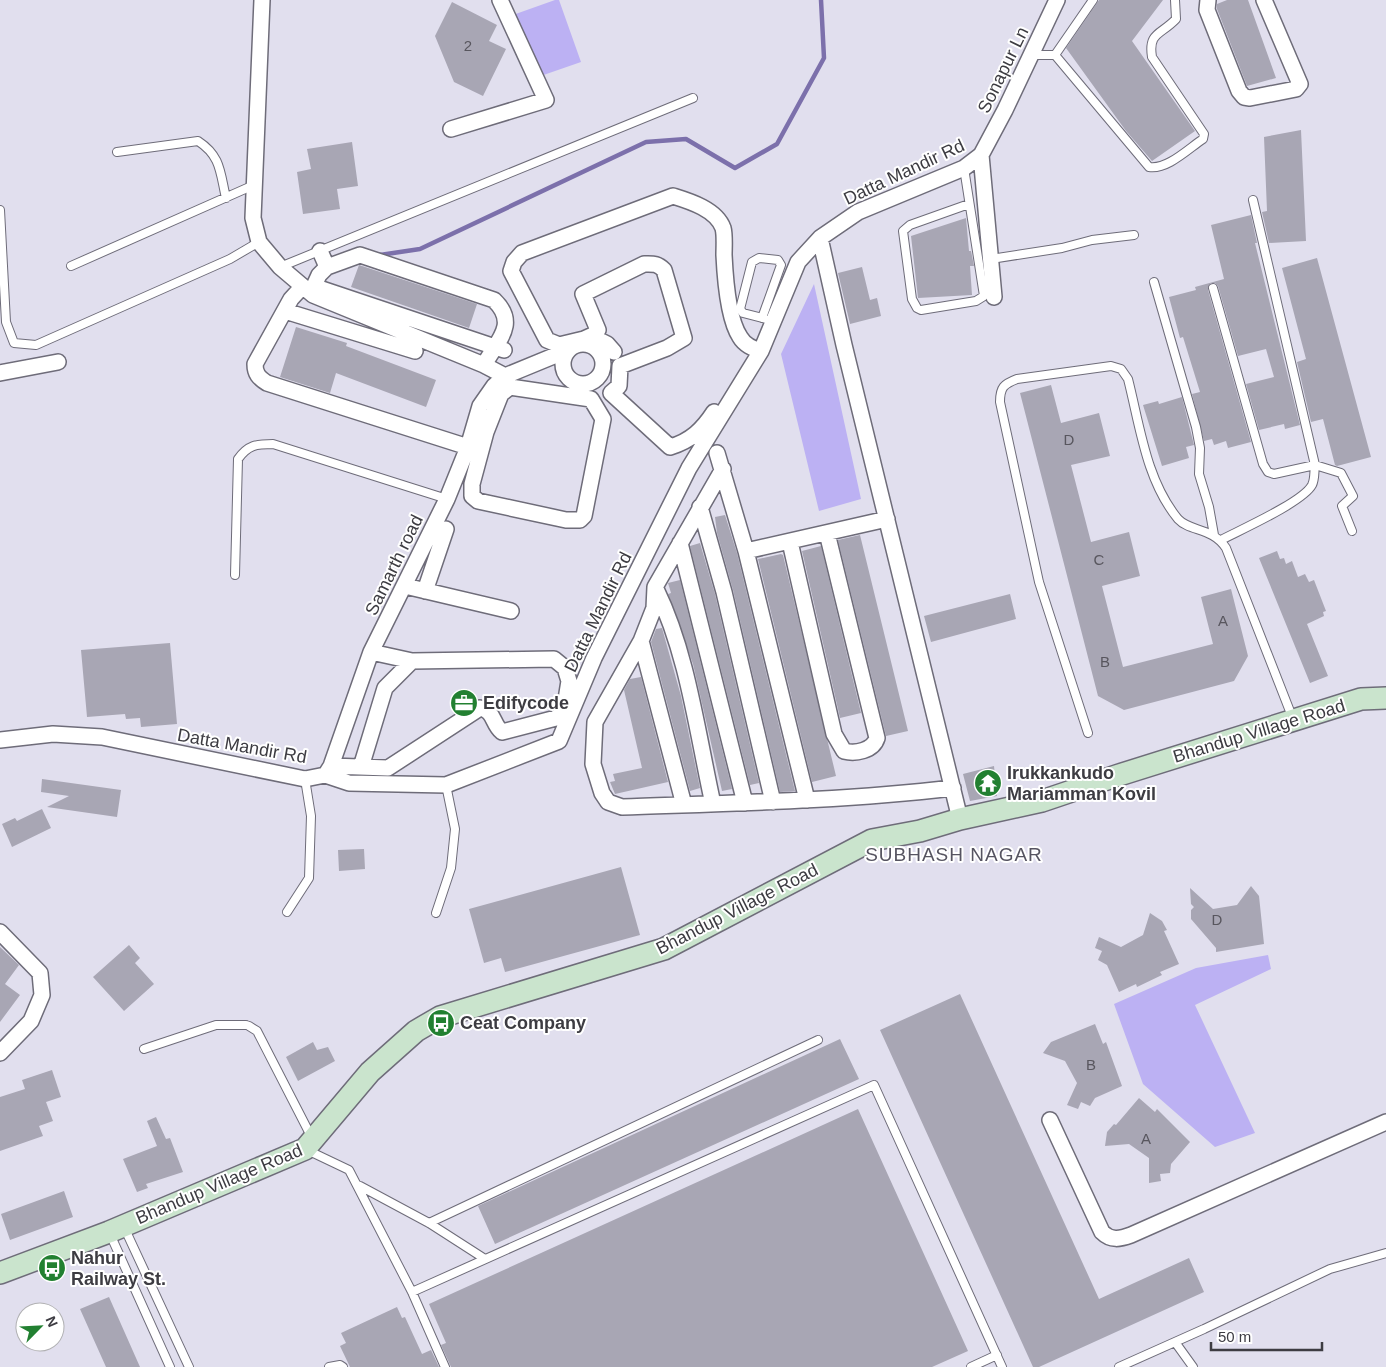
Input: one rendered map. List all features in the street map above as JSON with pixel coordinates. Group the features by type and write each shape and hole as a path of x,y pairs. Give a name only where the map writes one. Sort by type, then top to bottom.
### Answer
{"street":[{"path":"262,0 253,218 259,242 280,267 304,284 313,294 417,345"},
{"path":"451,129 546,100 500,0"},
{"name":"Sonapur Ln","path":"981,155 1057,0"},
{"path":"1208,0 1207,10 1239,91 1244,97 1250,98 1296,89 1300,84 1264,0"},
{"path":"981,155 994,298"},
{"name":"Datta Mandir Rd","path":"0,740 53,734 102,737 305,779 328,770 349,783 446,785 559,741 594,658 690,468 755,353 768,320 798,262 820,238 858,212 964,168 981,155"},
{"path":"285,311 484,364 505,376 562,351 577,345 589,346 595,349 602,360 600,372 592,382 586,384 573,382 568,377 563,365 562,351 547,340 511,271 514,262 522,253 673,196 707,209 723,227 724,261 733,322 740,338 755,353 704,426 685,442 670,447 611,393 619,386 620,366 667,348 684,338 664,270 655,263 644,264 584,294 598,330 591,336 562,351"},
{"path":"820,238 960,819"},
{"path":"320,251 328,268"},
{"path":"468,447 267,383 255,371 255,364 291,300 304,284 328,268 360,255 494,300 502,307 506,316 506,330 499,348 484,364"},
{"path":"304,284 499,348"},
{"path":"417,345 424,323"},
{"path":"591,336 607,344 614,352"},
{"path":"0,374 58,362"},
{"path":"600,372 619,382"},
{"name":"Samarth road","path":"328,770 371,652 404,586 446,517 468,447 479,431 480,406 494,386 505,376"},
{"path":"510,387 591,400 603,419 584,516 575,522 478,501 472,496 472,484 479,431 501,394 510,387"},
{"path":"717,453 746,552 808,800"},
{"path":"723,469 656,588 654,608 640,641 595,722 593,764 602,793 608,802 622,806 773,802 888,795 953,788"},
{"path":"700,507 726,602 773,802"},
{"path":"425,591 446,517"},
{"path":"746,552 887,520"},
{"path":"790,542 834,734 844,751 851,753 860,751 875,745 877,738 827,533"},
{"path":"680,543 745,803"},
{"path":"404,586 511,612"},
{"path":"656,588 668,614 678,648 713,804"},
{"path":"640,641 684,805"},
{"path":"328,770 361,767 388,768 480,708 487,710 494,716 496,727 502,732 556,718 564,712 569,681 565,668 554,659 412,661 371,652"},
{"path":"361,767 386,688 412,661"},
{"name":"Bhandup Village Road","path":"0,1273 116,1229 309,1145 370,1072 416,1031 440,1017 664,949 872,840 920,831 960,819 1042,801 1116,776 1294,722 1361,699 1386,698"},
{"path":"0,932 40,973 42,995 30,1021 0,1053"},
{"path":"1050,1120 1102,1232 1108,1238 1116,1239 1131,1235 1386,1122"}],"lane":[{"path":"1055,55 1093,0"},
{"path":"1031,55 1055,55 1149,167 1155,168 1163,165 1203,139 1204,134 1152,57 1150,44 1154,36 1176,18 1175,0"},
{"path":"280,267 693,98"},
{"path":"117,152 198,141 208,148 217,159 226,198"},
{"path":"964,168 984,296 976,301 921,310 917,308 912,299 903,231 910,225 969,204"},
{"path":"71,266 254,185"},
{"path":"1088,733 1039,582 1000,402 1000,390 1005,383 1017,379 1111,366 1121,368 1128,379 1151,469 1163,497 1180,521 1217,537 1302,495 1311,486 1315,465 1253,200"},
{"path":"0,210 6,322 14,343 36,345 230,259 259,242"},
{"path":"991,259 1062,248 1092,240 1134,235"},
{"path":"759,258 778,260 781,265 768,320 743,313 740,309 752,262 759,258"},
{"path":"1154,282 1196,426 1200,448 1199,474 1217,537 1226,548 1294,722"},
{"path":"1213,288 1263,464 1268,472 1274,474 1315,465 1341,473 1353,496 1342,506 1352,531"},
{"path":"235,575 238,459 244,450 253,444 273,444 446,517"},
{"path":"286,912 309,878 310,816 305,779"},
{"path":"436,913 451,868 454,829 446,785"},
{"path":"144,1049 216,1025 248,1026 257,1031 309,1145 349,1170 359,1186 412,1292 445,1367"},
{"path":"429,1223 818,1040"},
{"path":"412,1292 874,1085 1002,1367"},
{"path":"359,1186 429,1223 485,1259"},
{"path":"116,1229 170,1367"},
{"path":"116,1229 189,1367"},
{"path":"1119,1367 1330,1268 1386,1252"},
{"path":"1175,1342 1193,1367"},
{"path":"971,1367 997,1355"},
{"path":"328,1367 340,1365 343,1367"}],"shaded area":[{"path":"559,0 581,62 532,79 510,16"},
{"path":"814,284 861,499 819,511 781,354"},
{"path":"1268,955 1271,969 1195,1005 1255,1133 1215,1147 1143,1084 1114,1004 1196,968"}],"building":[{"path":"1099,0 1163,0 1132,41 1195,131 1152,161 1126,131 1066,48"},
{"path":"1227,0 1248,0 1276,78 1247,86 1217,9 1217,4"},
{"path":"452,2 497,25 489,41 506,49 483,96 454,82 435,36"},
{"path":"1301,130 1306,241 1269,243 1262,212 1267,211 1264,137"},
{"path":"352,142 358,186 337,189 340,209 303,214 297,172 311,169 307,149"},
{"path":"1251,215 1257,243 1255,243 1300,425 1285,429 1284,424 1259,430 1246,384 1274,377 1266,349 1238,356 1218,286 1215,283 1211,283 1208,290 1251,442 1228,448 1226,441 1214,445 1212,439 1204,441 1192,394 1200,392 1183,337 1180,338 1169,297 1196,290 1195,287 1224,279 1211,225"},
{"path":"966,218 969,251 971,251 974,266 970,266 972,295 918,298 911,236"},
{"path":"1317,258 1371,457 1337,466 1335,465 1323,419 1311,422 1297,362 1306,359 1282,268"},
{"path":"359,265 477,304 469,328 351,287"},
{"path":"862,267 870,300 877,298 881,316 850,324 838,273"},
{"path":"296,327 347,343 346,346 436,380 426,407 336,373 330,393 280,377"},
{"path":"1051,385 1061,423 1099,413 1110,456 1071,465 1091,542 1129,532 1140,576 1102,586 1123,667 1213,644 1201,597 1231,589 1248,656 1234,681 1124,710 1098,696 1020,393"},
{"path":"1182,397 1194,445 1186,447 1189,458 1162,466 1143,405 1158,401 1159,404"},
{"path":"725,515 737,553 795,791 780,792 733,590 717,533 715,517"},
{"path":"860,535 908,731 886,736 838,540"},
{"path":"700,543 715,594 759,783 750,785 690,546"},
{"path":"821,546 861,713 840,718 802,551"},
{"path":"1277,551 1280,559 1284,558 1286,564 1292,561 1298,577 1305,574 1309,582 1314,580 1326,611 1323,612 1324,616 1307,624 1328,676 1310,683 1259,558"},
{"path":"783,555 836,776 812,782 758,559"},
{"path":"680,580 732,789 722,791 693,664 668,594 671,593 668,583"},
{"path":"1010,594 1016,619 931,642 924,616"},
{"path":"662,628 681,696 700,788 690,791 651,642 656,629"},
{"path":"170,643 177,724 141,727 140,718 126,719 125,714 87,717 81,650"},
{"path":"641,677 668,782 615,794 610,782 615,781 613,774 642,768 624,690 630,679"},
{"path":"994,766 997,796 970,801 963,774"},
{"path":"42,779 121,790 117,817 47,807 69,796 41,792"},
{"path":"42,809 51,828 12,847 2,824 15,818 17,821"},
{"path":"364,849 365,869 339,871 338,850"},
{"path":"621,867 640,935 505,972 501,958 484,963 469,909"},
{"path":"1251,886 1259,896 1264,944 1216,952 1216,948 1191,919 1191,910 1194,907 1191,904 1190,888 1213,909 1237,905"},
{"path":"1150,913 1162,921 1167,930 1164,931 1179,964 1160,972 1162,975 1137,987 1136,984 1119,992 1107,965 1098,960 1102,951 1095,948 1099,937 1121,947 1143,935"},
{"path":"129,945 140,958 135,963 154,984 124,1011 93,977"},
{"path":"0,947 19,965 5,984 20,995 0,1022"},
{"path":"960,994 1099,1299 1189,1258 1204,1292 1039,1367 1033,1367 880,1030"},
{"path":"1095,1024 1103,1044 1106,1042 1122,1086 1095,1098 1090,1106 1081,1102 1078,1109 1067,1105 1077,1083 1065,1061 1043,1053 1051,1042"},
{"path":"840,1039 859,1079 495,1244 478,1206"},
{"path":"313,1042 317,1050 328,1047 335,1061 298,1081 286,1057"},
{"path":"52,1070 61,1097 46,1102 53,1121 39,1126 43,1136 0,1151 0,1097 25,1089 22,1080"},
{"path":"1139,1098 1155,1112 1157,1109 1190,1142 1171,1164 1170,1173 1160,1174 1161,1181 1149,1183 1149,1158 1129,1144 1105,1146 1107,1132 1114,1124 1116,1125"},
{"path":"858,1109 968,1351 932,1367 451,1367 441,1345 446,1343 429,1304"},
{"path":"156,1117 166,1139 170,1138 183,1172 146,1184 148,1188 137,1192 123,1159 157,1146 147,1121"},
{"path":"64,1191 73,1217 10,1240 1,1214"},
{"path":"109,1297 140,1367 106,1367 80,1309"},
{"path":"397,1307 402,1318 405,1317 422,1354 431,1350 439,1367 350,1367 340,1346 346,1343 341,1333"}],"waterway":[{"path":"380,255 420,249 646,142 686,139 735,168 777,144 824,58 821,0"}],"place":[{"name":"Edifycode","path":"464,703"},
{"name":"Irukkankudo Mariamman Kovil","path":"988,783"},
{"name":"Ceat Company","path":"441,1023"},
{"name":"Nahur Railway St.","path":"52,1268"}],"district":[{"name":"SUBHASH NAGAR","path":"954,854"}]}
